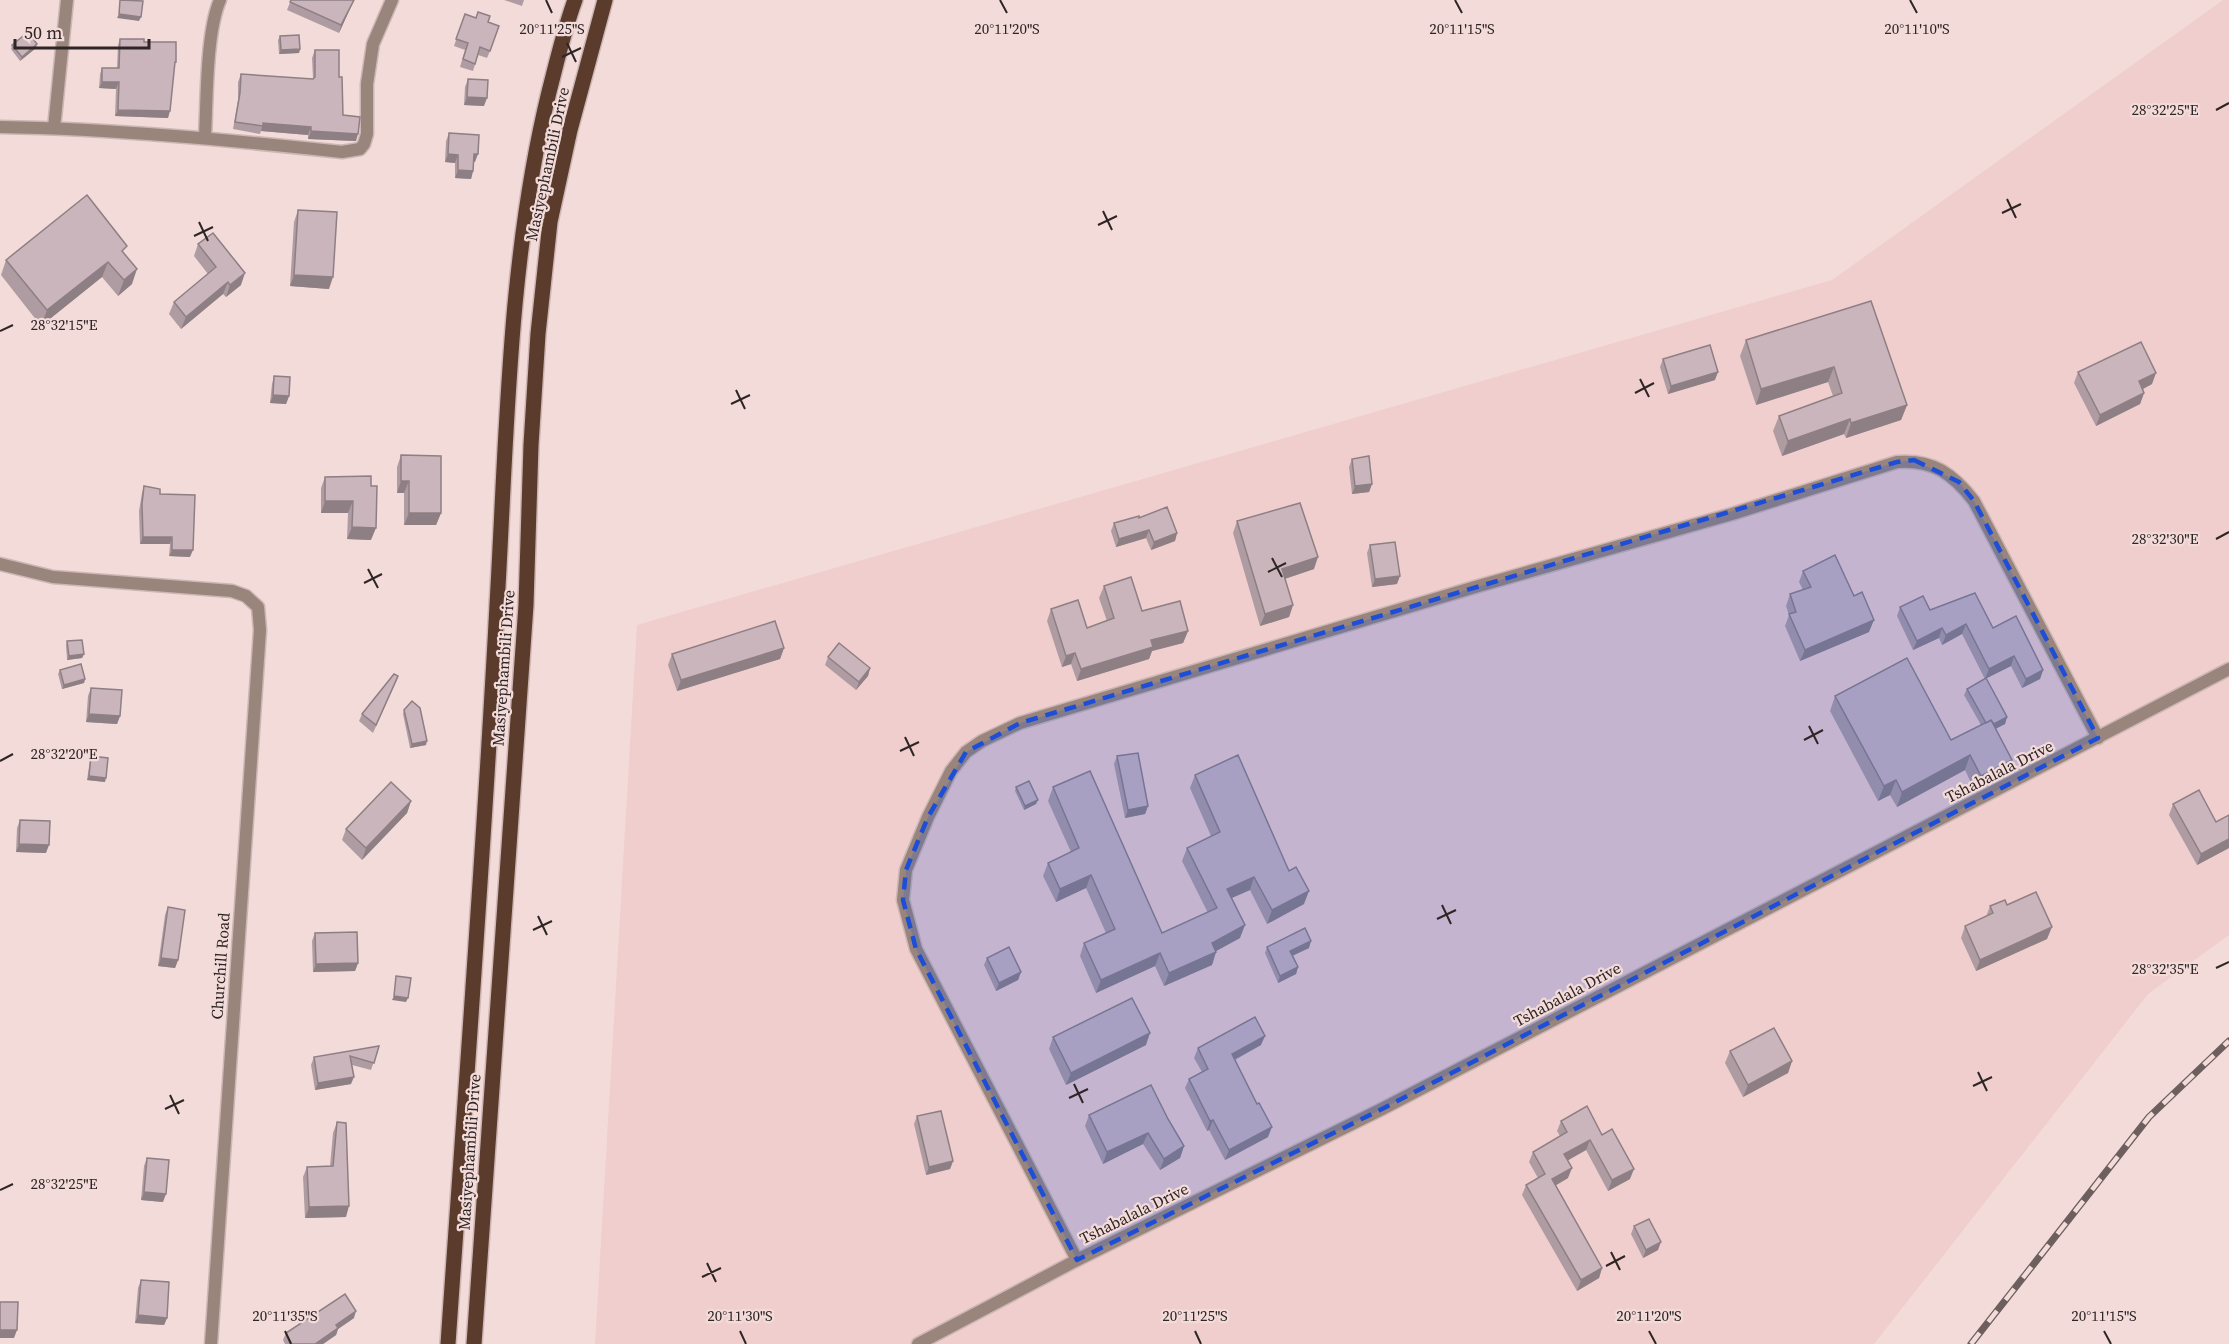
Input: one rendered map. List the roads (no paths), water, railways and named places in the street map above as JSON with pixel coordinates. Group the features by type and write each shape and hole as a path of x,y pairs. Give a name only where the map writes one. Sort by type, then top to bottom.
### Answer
{"main road":[{"name":"Masiyephambili Drive","path":"448,1344 492,688 512,333 524,220 541,126 561,43 575,0"},
{"name":"Masiyephambili Drive","path":"474,1344 526,605 531,445 538,334 550,222 570,130 605,0"}],"street":[{"path":"54,128 67,0"},
{"path":"205,137 211,39 216,9 220,0"},
{"path":"0,127 205,137 342,152 360,149 367,134 367,84 373,44 392,0"},
{"path":"1077,1260 916,950 903,900 906,870 946,780 966,752 982,741 1020,723 1043,716 1464,590 1732,514 1897,462 1914,460 1943,471 1959,482 1974,501 2098,738"},
{"name":"Churchill Road","path":"0,564 53,577 232,591 246,596 258,607 260,630 211,1344"},
{"name":"Tshabalala Drive","path":"918,1344 1077,1260 1382,1109 2229,669"}],"railway":[{"path":"1971,1344 2149,1117 2229,1041"}]}
